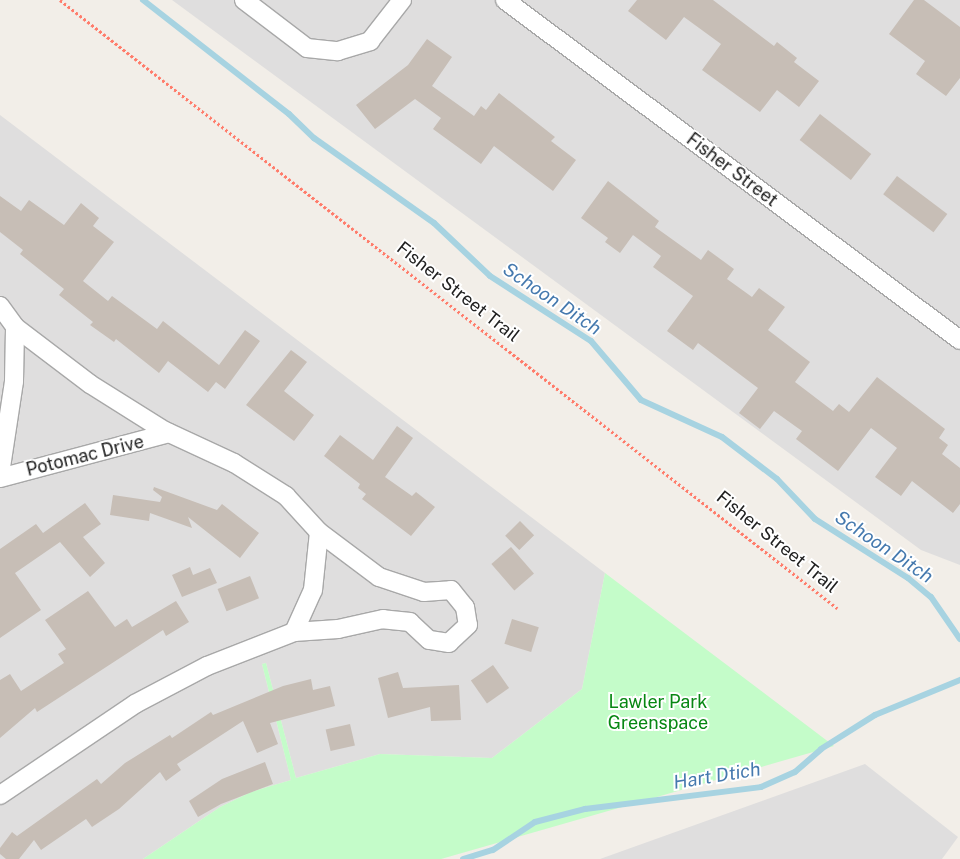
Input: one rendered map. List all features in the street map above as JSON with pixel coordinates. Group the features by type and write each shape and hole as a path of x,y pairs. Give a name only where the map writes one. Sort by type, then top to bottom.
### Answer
{"street":[{"path":"244,0 307,48 338,51 370,41 402,0"},
{"name":"Fisher Street","path":"505,0 960,340"},
{"path":"0,306 15,327 90,384 170,433 234,463 286,496 319,532 379,577 424,592 451,590 465,606 468,625 449,643 429,640 410,622 384,619 338,629 294,632 207,666 135,704 0,795"},
{"name":"Potomac Drive","path":"0,474 14,381 15,327"},
{"name":"Potomac Drive","path":"0,478 170,433"},
{"path":"294,632 313,590 319,532"}],"path":[{"name":"Fisher Street Trail","path":"60,0 652,460 837,608"}],"shaded area":[{"path":"172,0 960,0 960,565 921,550"},
{"path":"0,115 605,573 582,689 492,758 380,754 296,778 266,663 262,664 291,780 251,792 220,807 143,859 0,859"},
{"path":"865,764 958,837 942,859 600,859"}],"green space":[{"name":"Lawler Park Greenspace","path":"605,573 834,746 441,859 143,859 220,807 251,792 291,780 262,664 266,663 296,778 380,754 492,758 582,689"}],"building":[{"path":"637,0 713,0 774,46 777,42 797,58 794,62 819,81 799,107 777,90 760,112 702,70 721,44 684,17 666,40 628,11"},
{"path":"914,0 924,0 960,27 960,78 946,96 916,74 925,61 889,34"},
{"path":"427,39 452,57 432,86 474,116 481,106 486,110 499,93 555,137 551,141 576,160 553,191 494,146 481,164 433,129 441,118 415,99 375,129 356,105 408,65"},
{"path":"820,114 871,154 851,180 800,140"},
{"path":"897,176 947,214 933,232 883,194"},
{"path":"608,181 659,221 655,227 701,260 708,250 734,269 727,279 752,297 759,288 785,307 768,330 810,362 795,382 833,411 839,404 849,412 877,377 945,429 939,438 948,445 942,454 960,468 960,504 953,513 912,481 901,496 875,477 897,448 871,428 838,471 796,439 802,431 774,411 760,429 739,413 758,388 698,343 693,350 667,331 693,296 653,267 661,256 633,235 620,253 605,242 608,238 581,218"},
{"path":"0,196 21,211 29,200 64,225 81,203 99,218 93,226 114,242 83,281 108,301 112,296 157,329 163,321 219,365 245,330 260,341 225,389 216,382 208,392 168,361 159,373 116,339 114,342 90,325 93,322 59,295 64,289 20,254 23,250 0,232"},
{"path":"291,350 307,362 284,391 314,415 294,441 246,405"},
{"path":"397,426 413,438 385,477 412,496 416,492 435,507 411,536 362,499 366,494 358,488 360,484 324,456 340,435 373,460"},
{"path":"154,487 217,510 222,504 259,533 240,558 188,517 192,528 150,513 149,521 110,515 113,495 160,502 162,497 153,490"},
{"path":"85,503 101,524 83,537 105,563 90,577 60,542 15,573 41,610 0,638 0,549 36,524 43,533"},
{"path":"520,521 534,535 519,550 505,536"},
{"path":"511,547 534,573 514,590 491,564"},
{"path":"190,567 193,575 210,568 217,583 182,597 172,575"},
{"path":"250,576 259,598 227,611 218,589"},
{"path":"88,591 115,627 127,619 132,627 176,601 189,622 166,636 163,630 37,712 35,708 0,738 0,680 10,674 21,691 64,663 58,654 66,649 45,620"},
{"path":"512,619 539,627 531,652 504,644"},
{"path":"493,665 509,688 487,703 471,680"},
{"path":"398,672 403,688 459,685 461,720 431,721 430,707 388,718 378,678"},
{"path":"311,679 313,690 330,686 335,706 270,723 278,744 257,753 243,721 177,764 181,770 166,781 160,772 119,809 92,827 86,819 41,850 34,840 19,859 6,859 0,854 0,848 12,832 17,836 97,779 101,784 125,763 170,735 172,738 211,712 213,715 283,686"},
{"path":"350,724 355,745 331,751 326,730"},
{"path":"265,762 273,784 221,804 198,817 189,801 222,779"}],"waterway":[{"name":"Schoon Ditch","path":"143,0 289,114 314,138 434,223 490,276 591,341 641,400 722,437 777,479 815,519 908,578 931,597 960,639"},
{"name":"Hart Dtich","path":"463,859 493,850 535,822 585,809 761,787 795,772 821,749 875,715 960,680"}]}
